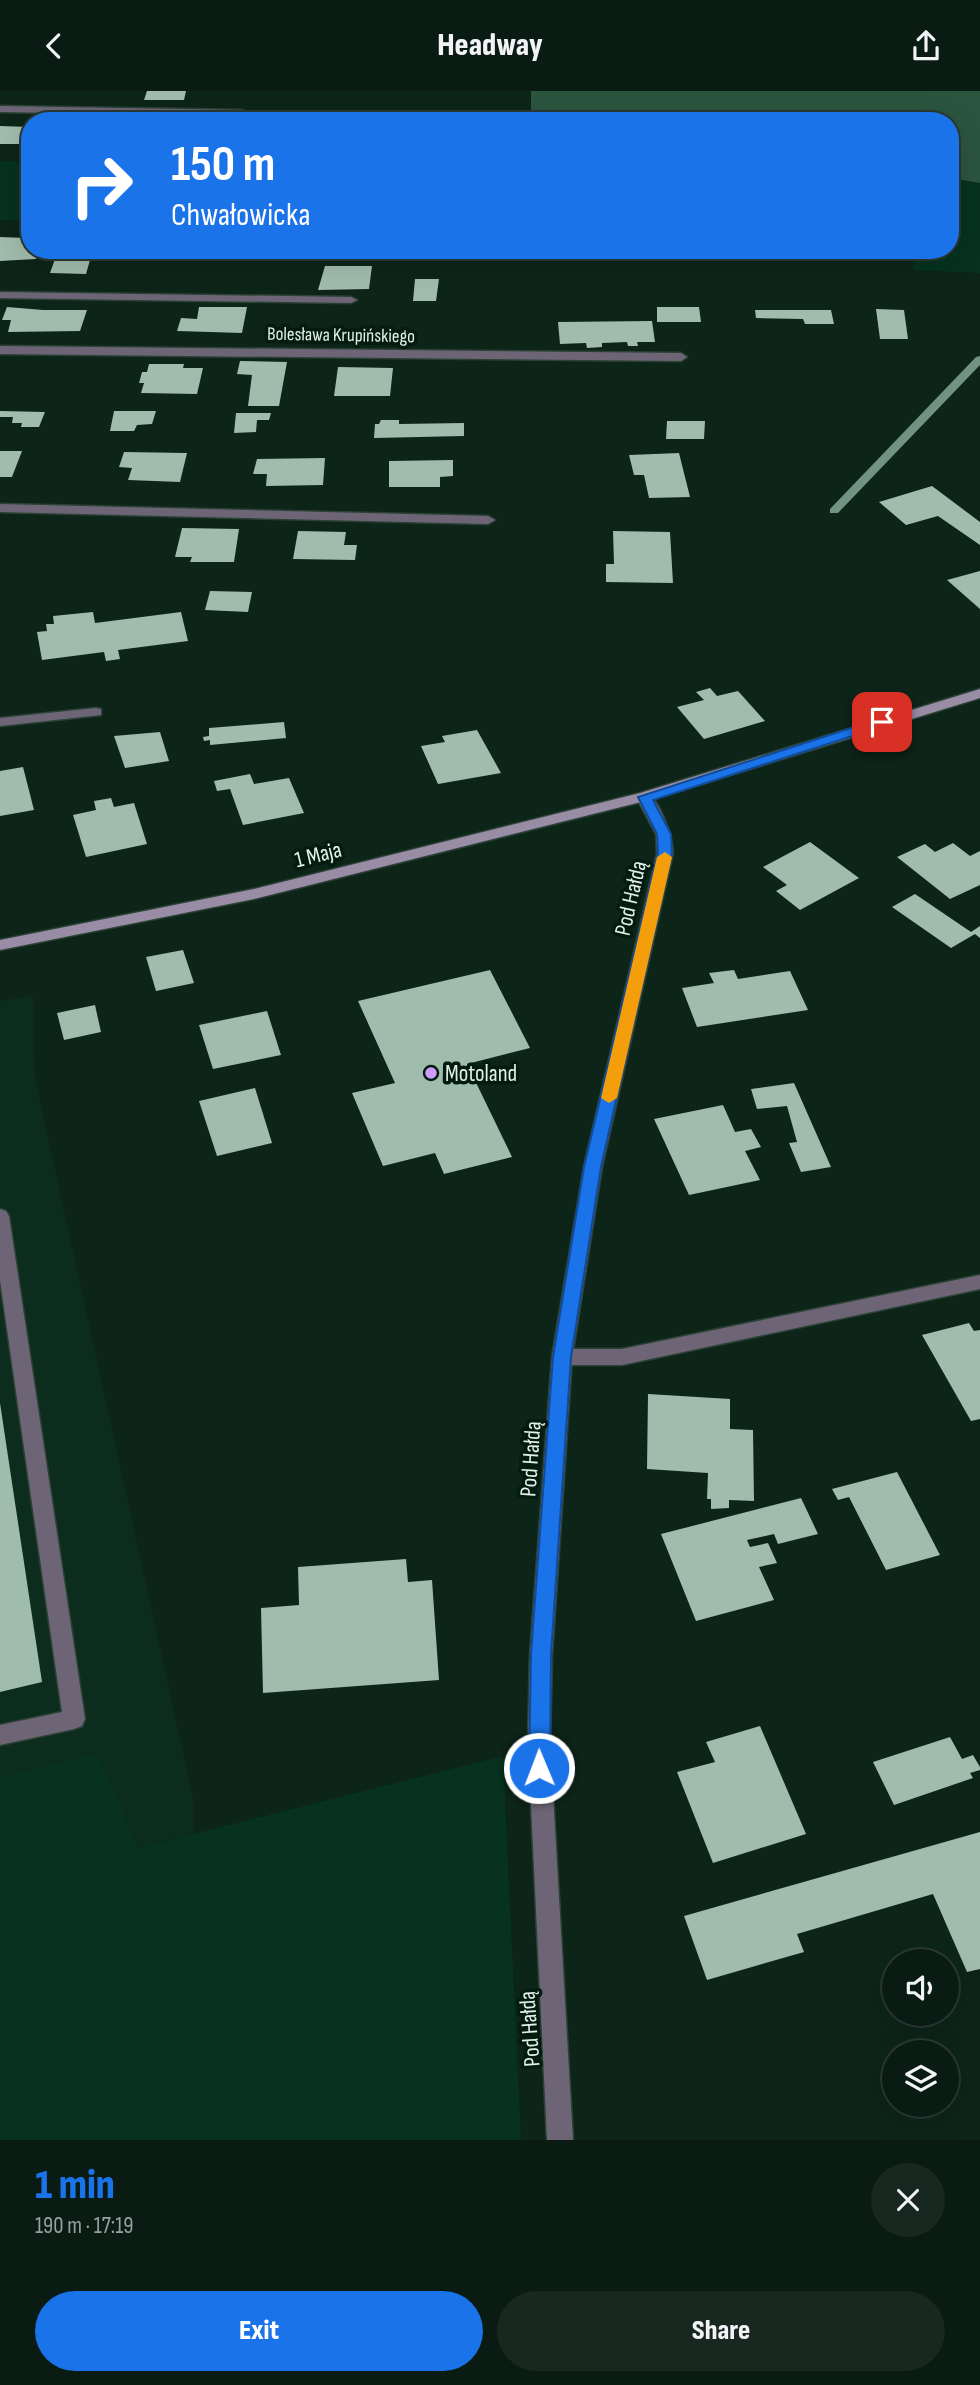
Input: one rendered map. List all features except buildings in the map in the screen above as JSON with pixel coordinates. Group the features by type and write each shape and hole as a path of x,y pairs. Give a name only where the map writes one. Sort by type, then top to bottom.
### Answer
{"main road":[{"name":"1 Maja","path":"0,945 254,894 645,797 980,693"}],"street":[{"path":"0,109 182,112"},
{"name":"Bolesława Krupińskiego","path":"0,295 352,300"},
{"name":"Bolesława Krupińskiego","path":"0,350 681,357"},
{"path":"0,507 488,520"},
{"path":"0,722 96,712"},
{"name":"Pod Hałdą","path":"561,2140 538,1742 541,1654 562,1357 593,1167 665,853 664,834 645,797"},
{"path":"0,1216 74,1719 0,1735"},
{"path":"562,1357 622,1357 980,1282"}],"shaded area":[{"path":"531,91 980,91 980,183 959,180 959,112 531,112"},
{"path":"0,161 21,162 21,220 0,220"},
{"path":"959,180 980,183 980,273 913,270 914,259 959,259"},
{"path":"33,995 35,1078 193,1798 193,1834 0,1883 0,1001"},
{"path":"97,1753 138,1848 503,1756 521,2140 0,2140 0,1778"}],"waterway":[{"path":"834,511 980,359"}],"slow traffic":[{"path":"609,1098 665,857"}],"place":[{"name":"Motoland","path":"431,1073"}],"route":[{"path":"539,1768 541,1654 562,1357 593,1167 665,853 664,834 645,797 882,722"}]}
